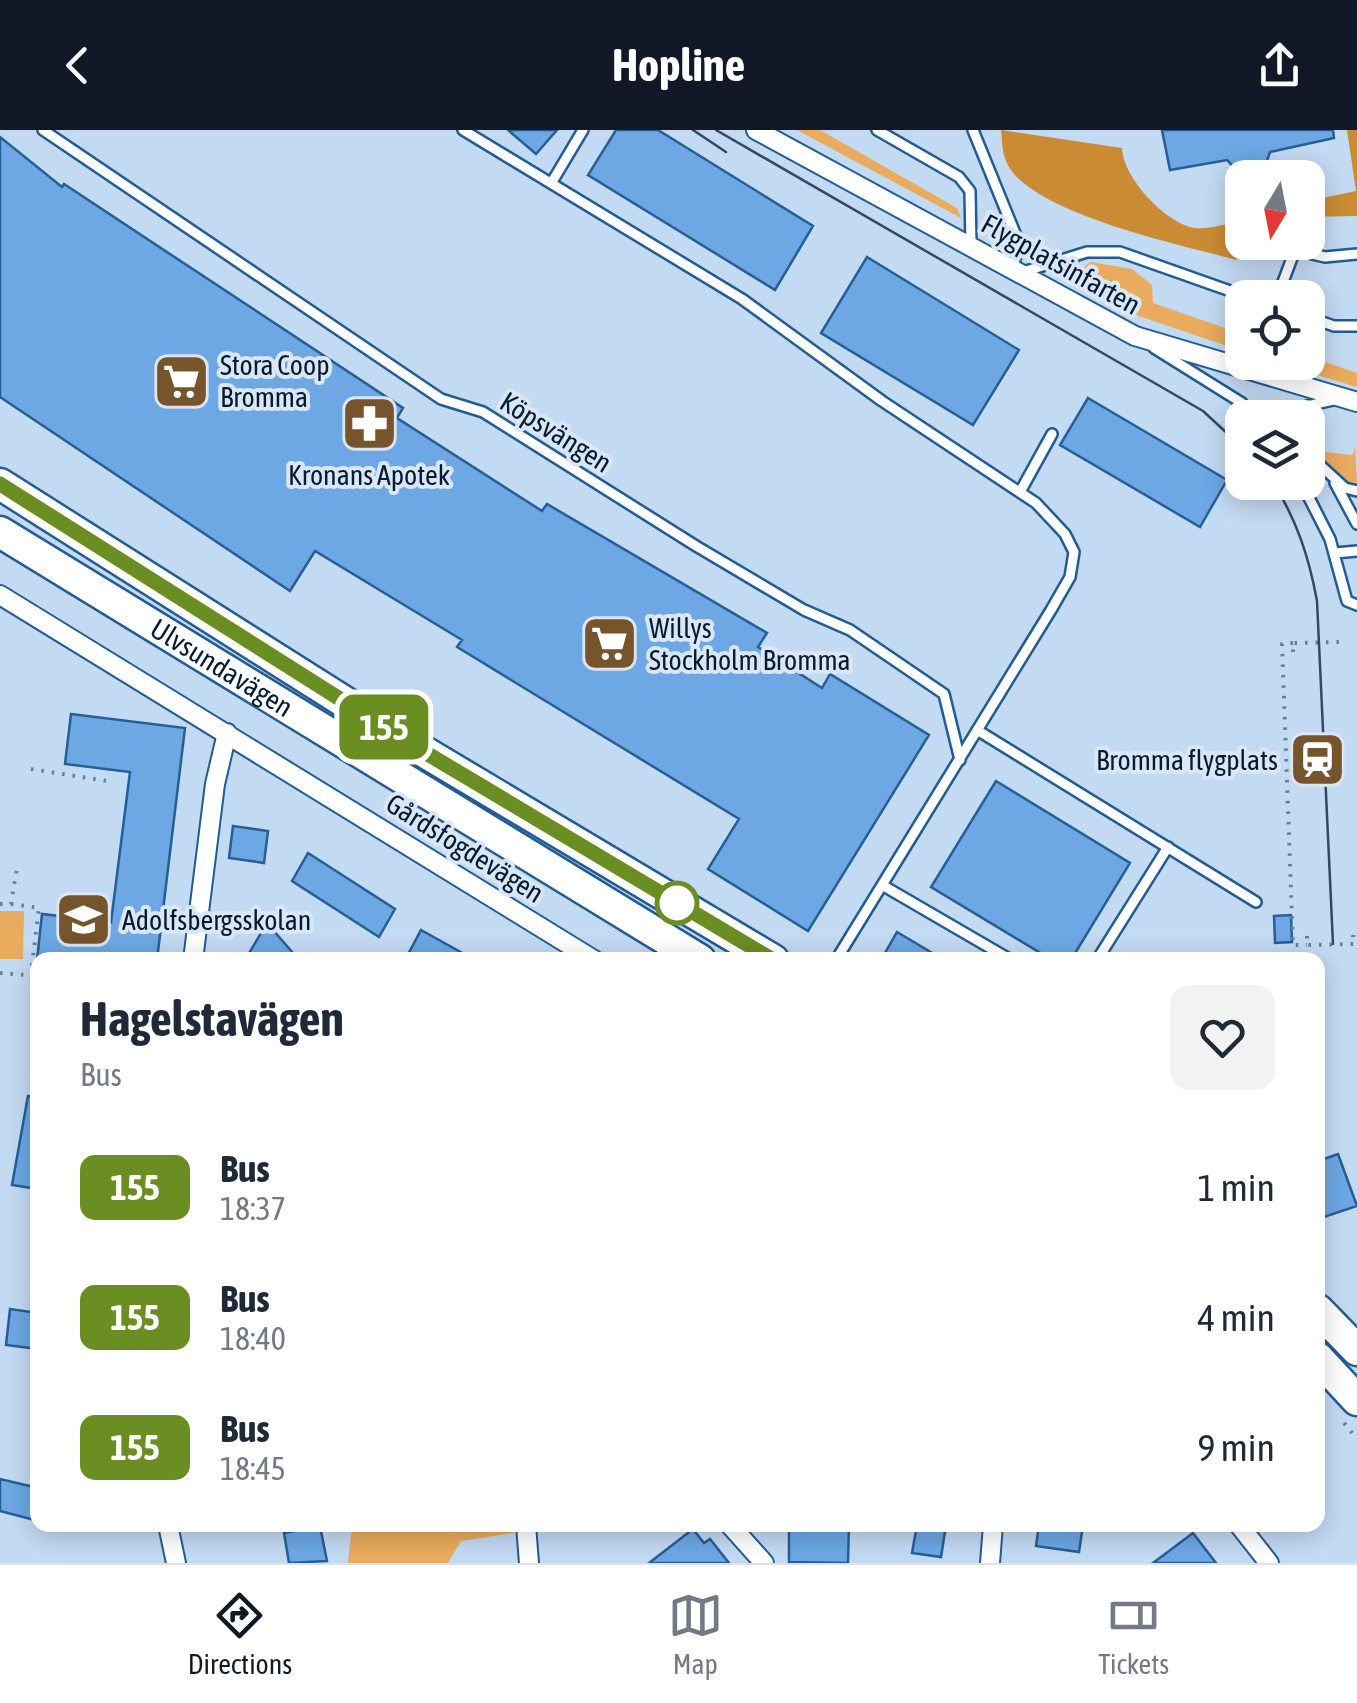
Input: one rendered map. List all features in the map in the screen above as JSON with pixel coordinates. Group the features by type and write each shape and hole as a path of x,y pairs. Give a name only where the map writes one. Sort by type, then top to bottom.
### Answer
{"main road":[{"name":"Ulvsundavägen","path":"0,484 411,744 760,952"},
{"name":"Ulvsundavägen","path":"0,532 687,952"},
{"path":"1325,1317 1357,1350"},
{"path":"1325,1366 1357,1400"}],"street":[{"name":"Flygplatsinfarten","path":"756,130 1134,336 1348,400"},
{"name":"Gårdsfogdevägen","path":"0,595 581,952"},
{"path":"193,952 215,784 227,733"},
{"path":"169,1532 176,1563"},
{"path":"527,1532 529,1563"},
{"path":"736,1532 764,1563"},
{"path":"990,1563 993,1532"},
{"path":"1245,1532 1270,1563"}],"lane":[{"name":"Köpsvängen","path":"43,130 441,399 483,412 712,556 804,610 850,630 944,694 960,760"},
{"path":"463,130 742,298 882,401 1020,492 1065,534 1074,552 1070,576 841,952"},
{"path":"552,182 583,130"},
{"path":"878,130 958,177 970,191 971,246"},
{"path":"972,130 1018,243 1017,270 1088,252 1120,252 1225,289"},
{"path":"1325,257 1357,254"},
{"path":"1325,323 1357,326"},
{"path":"1134,336 1237,400"},
{"path":"1020,492 1052,434"},
{"path":"1325,470 1357,491"},
{"path":"1332,476 1357,524"},
{"path":"1310,500 1335,553 1348,604 1357,605"},
{"path":"1335,553 1357,551"},
{"path":"1343,580 1357,579"},
{"path":"977,730 1256,902"},
{"path":"1103,952 1168,847"},
{"path":"882,885 997,952"}],"path":[{"path":"1341,642 1282,644 1293,946 1354,944 1354,935"},
{"path":"1292,643 1293,652"},
{"path":"31,769 108,781"},
{"path":"11,904 17,868"},
{"path":"0,904 40,908 36,952"},
{"path":"1307,936 1308,945"},
{"path":"0,973 30,975"}],"shaded area":[{"path":"797,130 820,130 957,208 961,218"},
{"path":"1001,130 1122,148 1137,184 1170,217 1194,228 1225,224 1225,257 1146,236 1074,211 1020,180 1003,150"},
{"path":"1347,130 1357,130 1357,216 1325,217 1325,197 1356,191"},
{"path":"1091,262 1132,269 1152,285 1153,303 1225,328 1225,345 1133,314 1073,280 1071,275"},
{"path":"1325,362 1357,373 1357,387 1325,377"},
{"path":"1355,446 1357,484 1349,483 1325,460 1325,452 1353,455"},
{"path":"0,911 24,911 23,959 0,959"},
{"path":"351,1532 514,1532 461,1541 448,1563 348,1563"}],"building":[{"path":"508,130 557,130 536,154"},
{"path":"616,130 658,130 813,226 775,290 588,175"},
{"path":"1162,130 1333,130 1334,138 1270,152 1267,160 1225,160 1170,170"},
{"path":"0,137 62,187 64,184 403,408 397,418 542,511 547,504 767,633 758,647 822,688 830,674 929,735 808,931 708,869 739,819 457,647 462,640 315,551 290,591 0,397"},
{"path":"867,257 1019,350 973,425 821,333"},
{"path":"1088,398 1225,479 1225,483 1200,527 1060,445"},
{"path":"71,714 185,728 158,952 38,952 42,914 111,922 130,772 65,764"},
{"path":"996,781 1130,863 1076,952 1039,952 931,887"},
{"path":"233,826 268,831 264,863 229,858"},
{"path":"308,853 395,909 379,937 292,881"},
{"path":"1291,915 1292,942 1275,943 1274,916"},
{"path":"267,923 292,952 250,952"},
{"path":"421,930 461,952 409,952"},
{"path":"897,932 931,952 886,952"},
{"path":"28,1096 30,1096 30,1188 12,1185"},
{"path":"1338,1154 1357,1206 1325,1217 1325,1159"},
{"path":"10,1309 30,1312 30,1348 6,1345"},
{"path":"0,1479 30,1486 30,1519 0,1511"},
{"path":"321,1532 327,1561 289,1563 284,1533"},
{"path":"689,1532 695,1532 704,1543 710,1539 729,1563 649,1563"},
{"path":"789,1532 849,1532 848,1563 789,1562"},
{"path":"916,1532 945,1532 941,1557 912,1553"},
{"path":"1038,1532 1082,1532 1079,1552 1036,1546"},
{"path":"1193,1533 1216,1563 1153,1563"}],"tram line":[{"path":"693,130 726,152"},
{"path":"716,130 1203,411 1225,431"},
{"path":"1283,500 1301,540 1317,601 1333,944"}],"bus line":[{"name":"155","path":"0,484 411,744 760,952"}],"place":[{"name":"Stora Coop Bromma","path":"181,381"},
{"name":"Kronans Apotek","path":"369,424"},
{"name":"Willys Stockholm Bromma","path":"610,644"},
{"name":"Bromma flygplats","path":"1317,760"},
{"name":"Adolfsbergsskolan","path":"83,920"}]}
